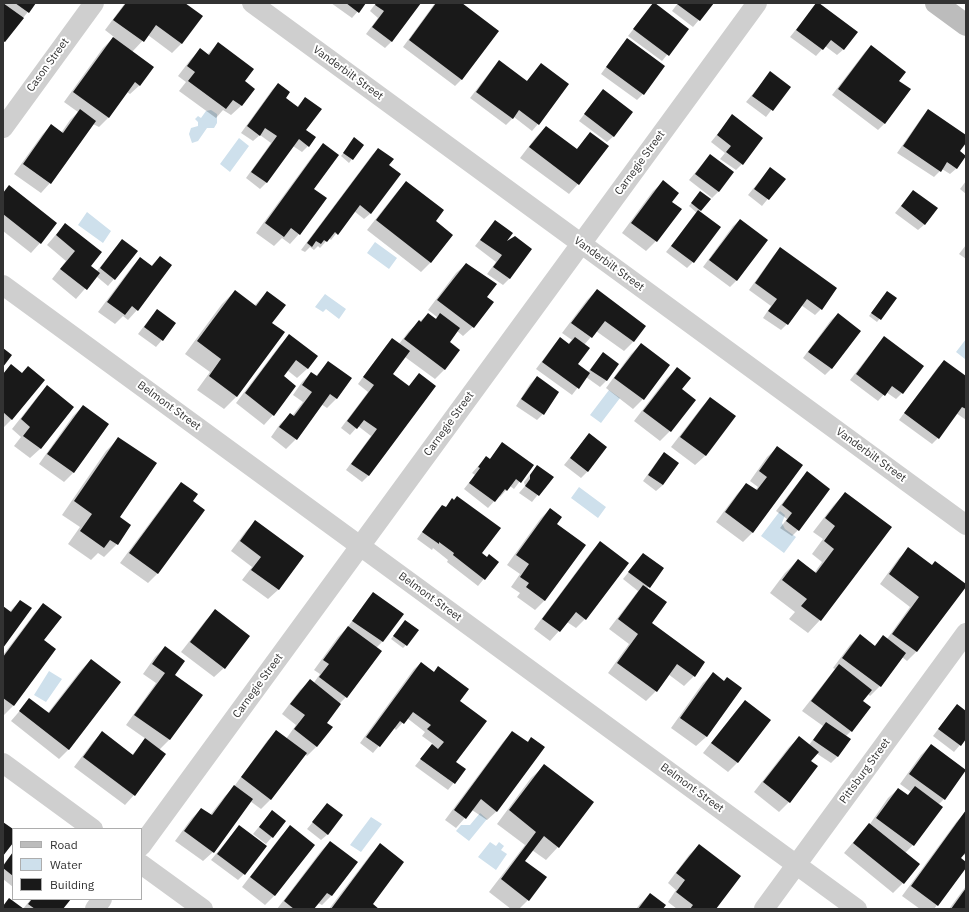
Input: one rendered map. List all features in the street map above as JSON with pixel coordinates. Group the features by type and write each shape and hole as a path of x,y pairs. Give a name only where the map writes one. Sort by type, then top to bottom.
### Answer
{"main road":[{"path":"936,3 966,25"}],"street":[{"name":"Cason Street","path":"3,128 94,3"},
{"name":"Vanderbilt Street","path":"252,3 966,525"},
{"name":"Carnegie Street","path":"142,845 757,3"},
{"name":"Belmont Street","path":"3,285 857,909"},
{"name":"Pittsburg Street","path":"764,909 966,633"},
{"path":"3,763 92,828"},
{"path":"142,865 203,909"},
{"path":"95,909 101,900"}],"water":[{"path":"211,110 217,114 217,123 214,128 207,128 198,141 192,143 189,134 191,128 198,126 198,122 195,119 198,116 201,118 206,111"},
{"path":"239,138 249,146 230,172 220,164"},
{"path":"87,212 111,231 103,243 78,225"},
{"path":"375,242 397,258 389,269 367,253"},
{"path":"325,294 346,309 339,319 326,309 323,312 315,307"},
{"path":"966,339 966,357 965,359 956,352"},
{"path":"609,390 620,398 601,423 590,415"},
{"path":"579,487 606,507 598,518 571,498"},
{"path":"780,511 785,515 782,523 785,529 796,537 784,553 761,536"},
{"path":"49,671 62,679 46,702 34,695"},
{"path":"480,813 487,819 469,841 456,831 461,825 470,825"},
{"path":"371,817 382,824 361,852 350,845"},
{"path":"490,842 496,846 499,842 504,846 501,850 507,854 496,870 478,857"}],"building":[{"path":"3,3 24,18 5,42 3,41"},
{"path":"15,3 36,3 29,13"},
{"path":"126,3 185,3 203,16 182,44 156,25 144,42 113,20"},
{"path":"346,3 366,3 359,13"},
{"path":"376,3 421,3 392,42 372,27 384,11 375,5"},
{"path":"436,3 462,3 499,31 462,80 409,40"},
{"path":"653,3 689,29 669,56 633,29"},
{"path":"714,3 700,21 677,4"},
{"path":"816,3 819,3 858,32 844,50 831,40 823,50 796,30"},
{"path":"113,37 154,67 140,86 135,82 109,118 73,92"},
{"path":"627,38 665,66 644,95 606,67"},
{"path":"218,42 254,69 245,81 255,89 242,106 233,100 226,109 188,81 195,72 187,66 200,48 209,55"},
{"path":"871,45 906,72 899,81 911,89 885,124 838,89"},
{"path":"499,60 527,81 541,63 569,84 539,125 519,110 513,119 476,92"},
{"path":"770,71 791,87 773,111 752,96"},
{"path":"278,83 290,92 286,98 298,107 305,97 322,109 306,130 316,137 309,147 299,139 267,183 251,172 277,136 265,128 260,136 247,126"},
{"path":"603,89 633,112 614,137 584,114"},
{"path":"80,109 96,121 51,184 23,164 51,124 63,133"},
{"path":"928,109 966,135 966,143 960,151 966,156 957,169 947,162 941,172 903,146"},
{"path":"732,114 763,138 743,165 726,152 731,146 717,135"},
{"path":"546,126 577,149 590,132 609,146 579,185 529,147"},
{"path":"354,137 364,145 353,160 343,153"},
{"path":"323,143 339,155 314,189 327,198 300,235 291,228 284,237 265,223"},
{"path":"378,148 394,159 389,165 401,174 371,214 360,205 338,235 335,232 327,242 324,240 321,244 316,241 312,247 307,243"},
{"path":"710,154 734,172 719,192 695,174"},
{"path":"770,167 786,179 769,200 754,189"},
{"path":"663,180 679,193 672,202 682,209 657,242 631,223"},
{"path":"406,181 444,210 436,221 453,235 431,263 376,220"},
{"path":"9,185 57,223 41,244 3,214 3,193"},
{"path":"913,190 938,208 925,225 901,206"},
{"path":"700,191 711,199 701,211 691,203"},
{"path":"698,210 721,227 694,263 671,246"},
{"path":"740,219 768,240 737,281 709,260"},
{"path":"495,220 513,233 507,241 515,236 532,249 510,279 493,267 502,255 480,240"},
{"path":"65,223 102,252 91,266 100,273 87,290 60,269 75,251 56,235"},
{"path":"122,239 138,251 115,280 100,268"},
{"path":"780,247 837,288 822,310 807,299 788,325 768,311 777,299 755,283"},
{"path":"160,256 172,265 138,311 132,306 125,315 107,302 140,257 152,266"},
{"path":"466,263 497,284 487,297 494,302 474,328 437,300"},
{"path":"597,289 646,326 634,342 605,321 592,338 571,323"},
{"path":"235,290 256,306 267,291 286,305 272,323 285,332 237,397 209,376 221,359 197,341"},
{"path":"887,291 897,298 881,320 871,313"},
{"path":"157,309 176,323 163,341 144,327"},
{"path":"428,313 436,319 440,313 460,328 450,342 460,350 445,370 404,339 419,320 421,322"},
{"path":"838,313 861,331 832,369 808,352"},
{"path":"289,334 318,356 308,369 296,360 284,376 296,386 274,416 245,393"},
{"path":"884,336 924,366 903,394 892,386 885,396 856,374"},
{"path":"560,337 569,344 575,337 590,348 578,364 590,373 579,389 542,362"},
{"path":"392,338 410,351 393,374 409,386 419,373 436,386 369,476 351,464 377,429 364,420 357,429 347,421 374,385 363,377"},
{"path":"641,343 670,365 644,400 614,378"},
{"path":"3,348 12,355 3,367"},
{"path":"603,352 619,364 607,381 590,370"},
{"path":"944,360 966,376 966,409 962,407 939,439 904,413"},
{"path":"328,361 352,378 337,399 330,394 297,440 279,427 290,413 294,416 312,392 302,385 311,372 317,376"},
{"path":"11,364 22,373 28,366 45,380 12,420 3,412 3,374"},
{"path":"677,367 691,378 682,389 696,400 671,432 643,411"},
{"path":"537,376 559,392 544,415 521,399"},
{"path":"47,385 74,407 41,449 23,436 30,427 21,419"},
{"path":"710,397 736,416 706,456 680,437"},
{"path":"83,405 109,424 74,473 47,454"},
{"path":"589,433 607,447 588,472 570,458"},
{"path":"118,437 157,463 120,517 131,525 118,545 110,540 104,548 80,531 92,514 74,501"},
{"path":"502,442 534,465 521,483 516,479 507,491 505,489 495,502 469,483 480,468 478,467 486,456 490,459"},
{"path":"777,446 803,465 753,533 725,512 746,483 757,490 767,477 759,471"},
{"path":"664,452 679,463 663,485 648,475"},
{"path":"537,465 554,477 539,496 525,486"},
{"path":"807,471 830,489 799,531 786,521 792,513 782,505"},
{"path":"181,482 198,494 193,501 205,510 158,574 129,553"},
{"path":"845,492 892,527 821,621 801,606 807,599 782,580 798,559 816,573 834,549 824,541 835,526 825,518"},
{"path":"457,496 501,528 482,553 487,557 489,554 499,562 485,580 453,555 454,553 422,532 442,505 446,507 452,498 454,500"},
{"path":"550,508 562,517 557,524 586,545 545,601 526,587 529,583 520,577 529,564 516,555"},
{"path":"255,520 304,556 279,590 251,570 261,557 240,541"},
{"path":"600,541 629,563 586,620 576,612 560,632 542,619"},
{"path":"908,547 932,565 935,561 966,584 966,587 917,652 892,634 919,597 889,574"},
{"path":"643,553 664,568 650,588 628,572"},
{"path":"643,585 667,602 652,623 705,662 695,677 677,664 657,692 617,663 638,634 618,619"},
{"path":"373,592 404,614 383,642 352,621"},
{"path":"20,600 32,608 3,648 3,606 11,612"},
{"path":"43,603 62,617 44,640 56,649 14,706 3,698 3,657"},
{"path":"215,609 250,636 225,669 190,642"},
{"path":"405,620 419,630 407,646 393,636"},
{"path":"348,626 382,651 347,698 319,677 329,664 323,660"},
{"path":"860,634 875,646 883,635 906,653 881,687 842,658"},
{"path":"165,646 185,661 175,675 203,695 170,740 134,715 165,673 152,664"},
{"path":"91,659 121,682 69,750 19,711 29,698 49,713"},
{"path":"421,662 434,672 438,666 469,689 460,701 487,721 456,762 466,769 455,784 420,759 432,744 438,749 444,742 427,729 431,725 413,712 404,724 400,721 380,747 366,737"},
{"path":"839,664 872,690 863,701 871,707 852,732 811,701"},
{"path":"713,672 724,681 727,677 742,688 707,737 680,718"},
{"path":"310,679 341,704 327,723 333,727 317,747 294,729 305,715 290,704"},
{"path":"745,700 771,720 738,763 711,743"},
{"path":"957,704 966,711 966,739 961,746 938,729"},
{"path":"826,722 851,739 838,757 813,740"},
{"path":"276,730 307,753 271,800 241,777"},
{"path":"102,731 133,755 145,738 166,754 135,796 83,757"},
{"path":"512,731 528,742 531,737 545,747 497,812 481,799 466,819 454,810"},
{"path":"799,736 819,752 811,761 818,766 790,803 763,782"},
{"path":"931,744 966,770 945,800 909,774"},
{"path":"544,764 594,802 559,848 544,836 525,861 547,877 529,901 501,879 536,832 509,810"},
{"path":"234,785 253,799 214,853 184,831 201,808 212,815"},
{"path":"915,786 943,807 914,846 876,818 898,788 908,795"},
{"path":"327,803 343,815 328,835 312,822"},
{"path":"272,810 286,821 273,838 259,827"},
{"path":"966,810 966,852 961,858 966,862 966,868 938,906 911,886"},
{"path":"3,822 12,828 12,844 3,856"},
{"path":"869,823 920,864 904,884 853,843"},
{"path":"239,825 267,846 245,875 217,854"},
{"path":"290,825 315,845 275,896 250,877"},
{"path":"330,841 358,862 332,896 327,893 314,909 294,909 284,901"},
{"path":"380,843 404,862 373,904 379,909 331,909"},
{"path":"699,844 741,876 716,909 690,909 693,905 676,892 685,880 676,873"},
{"path":"12,853 12,875 3,868"},
{"path":"966,888 966,909 951,909"},
{"path":"650,893 666,905 663,909 638,909"},
{"path":"9,898 24,909 3,909 3,906"},
{"path":"31,900 70,900 63,909 35,909 28,904"}]}
